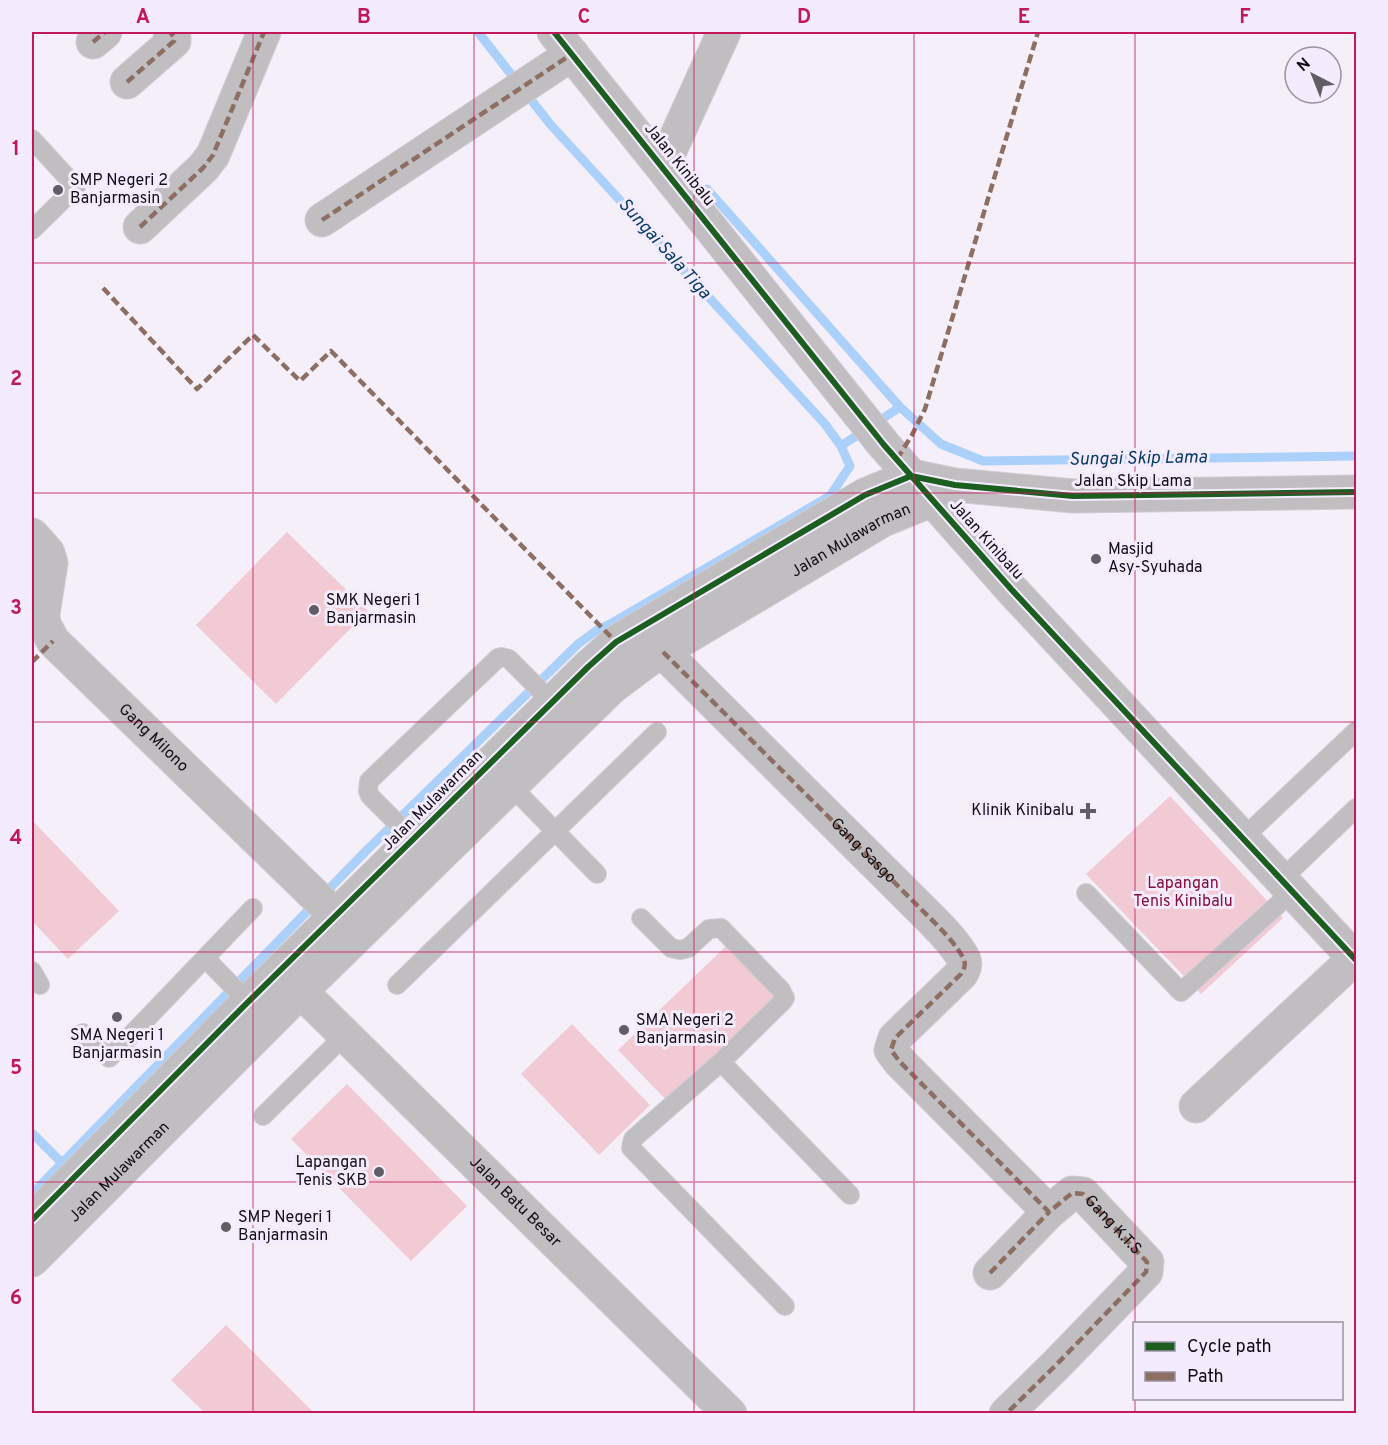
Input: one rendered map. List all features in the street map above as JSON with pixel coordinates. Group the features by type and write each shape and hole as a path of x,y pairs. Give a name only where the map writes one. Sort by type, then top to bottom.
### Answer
{"street":[{"path":"127,82 174,41 174,36 170,32"},
{"path":"140,227 203,168 213,155 264,32"},
{"path":"663,166 724,32"},
{"path":"322,220 538,77 563,43"},
{"name":"Jalan Kinibalu","path":"563,43 870,427 933,487 1019,598 1356,959"},
{"name":"Jalan Skip Lama","path":"933,487 1073,496 1356,492"},
{"name":"Jalan Mulawarman","path":"32,1220 248,1002 290,982 336,915 408,833 547,697 663,652 883,520 933,487"},
{"name":"Jalan Mulawarman","path":"32,1260 290,982 511,786 601,676 616,642 865,495 933,487"},
{"name":"Gang Milono","path":"32,535 48,553 51,563 43,614 49,634 336,915"},
{"name":"Gang Sasgo","path":"663,652 942,930 964,960 965,968 961,974 895,1038 891,1050 900,1062 1049,1212"},
{"path":"1196,1106 1356,959"},
{"name":"Jalan Batu Besar","path":"290,982 730,1413"},
{"name":"Gang K.T.S","path":"1006,1413 1146,1272 1144,1258 1083,1194 1072,1193 1049,1212"},
{"path":"990,1273 1049,1212"}],"lane":[{"path":"32,139 76,187 32,230"},
{"path":"408,833 370,796 369,781 498,658 509,659 547,697"},
{"path":"100,686 111,675 211,776"},
{"path":"1243,838 1356,731"},
{"path":"397,985 657,732"},
{"path":"511,786 597,874"},
{"path":"1086,893 1181,992 1287,885 1356,808"},
{"path":"83,1033 109,1058 253,908"},
{"path":"641,918 671,948 680,950 688,948 709,929 721,928 784,993 783,1001 720,1062 633,1138 631,1148 784,1306"},
{"path":"205,958 248,1002"},
{"path":"263,1116 344,1036"},
{"path":"720,1062 850,1195"}],"green space":[{"path":"287,532 368,611 276,704 196,625"},
{"name":"Lapangan Tenis Kinibalu","path":"1170,796 1283,918 1201,994 1086,874"},
{"path":"32,820 119,911 68,959 32,921"},
{"path":"727,945 778,998 669,1103 618,1050"},
{"path":"572,1024 650,1105 599,1155 521,1074"},
{"name":"Lapangan Tenis SKB","path":"347,1084 467,1206 411,1261 291,1139"},
{"path":"226,1325 314,1413 205,1413 171,1380"}],"waterway":[{"name":"Sungai Sala Tiga","path":"32,1194 365,852 578,644 597,630 830,496 850,466 841,446 825,424 550,124 478,32"},
{"name":"Sungai Skip Lama","path":"707,189 900,407 941,444 983,461 1356,456"},
{"path":"841,446 900,407"},
{"path":"32,1133 62,1163"}],"marked path":[{"path":"93,42 105,32"},
{"path":"127,82 174,41 170,32"},
{"path":"140,227 203,168 213,155 264,32"},
{"path":"897,459 925,409 1038,32"},
{"path":"322,220 572,54"},
{"path":"103,288 197,389 253,335 300,381 331,351 616,642"},
{"path":"32,662 53,641"},
{"path":"663,652 933,921 964,960 964,969 961,974 895,1038 891,1050 900,1062 1049,1212 1072,1193 1083,1194 1147,1262 1146,1272 1006,1414"},
{"path":"990,1273 1049,1212"}],"cycle path":[{"path":"554,32 884,445 1011,589 1356,960"},
{"path":"32,1220 248,1002 616,642 865,495 911,476 955,485 1073,496 1356,492"}],"place":[{"name":"SMP Negeri 2 Banjarmasin","path":"58,190"},
{"name":"Masjid Asy-Syuhada","path":"1096,559"},
{"name":"SMK Negeri 1 Banjarmasin","path":"314,610"},
{"name":"Klinik Kinibalu","path":"1088,811"},
{"name":"SMA Negeri 1 Banjarmasin","path":"117,1017"},
{"name":"SMA Negeri 2 Banjarmasin","path":"624,1030"},
{"name":"Lapangan Tenis SKB","path":"379,1172"},
{"name":"SMP Negeri 1 Banjarmasin","path":"226,1227"}]}
